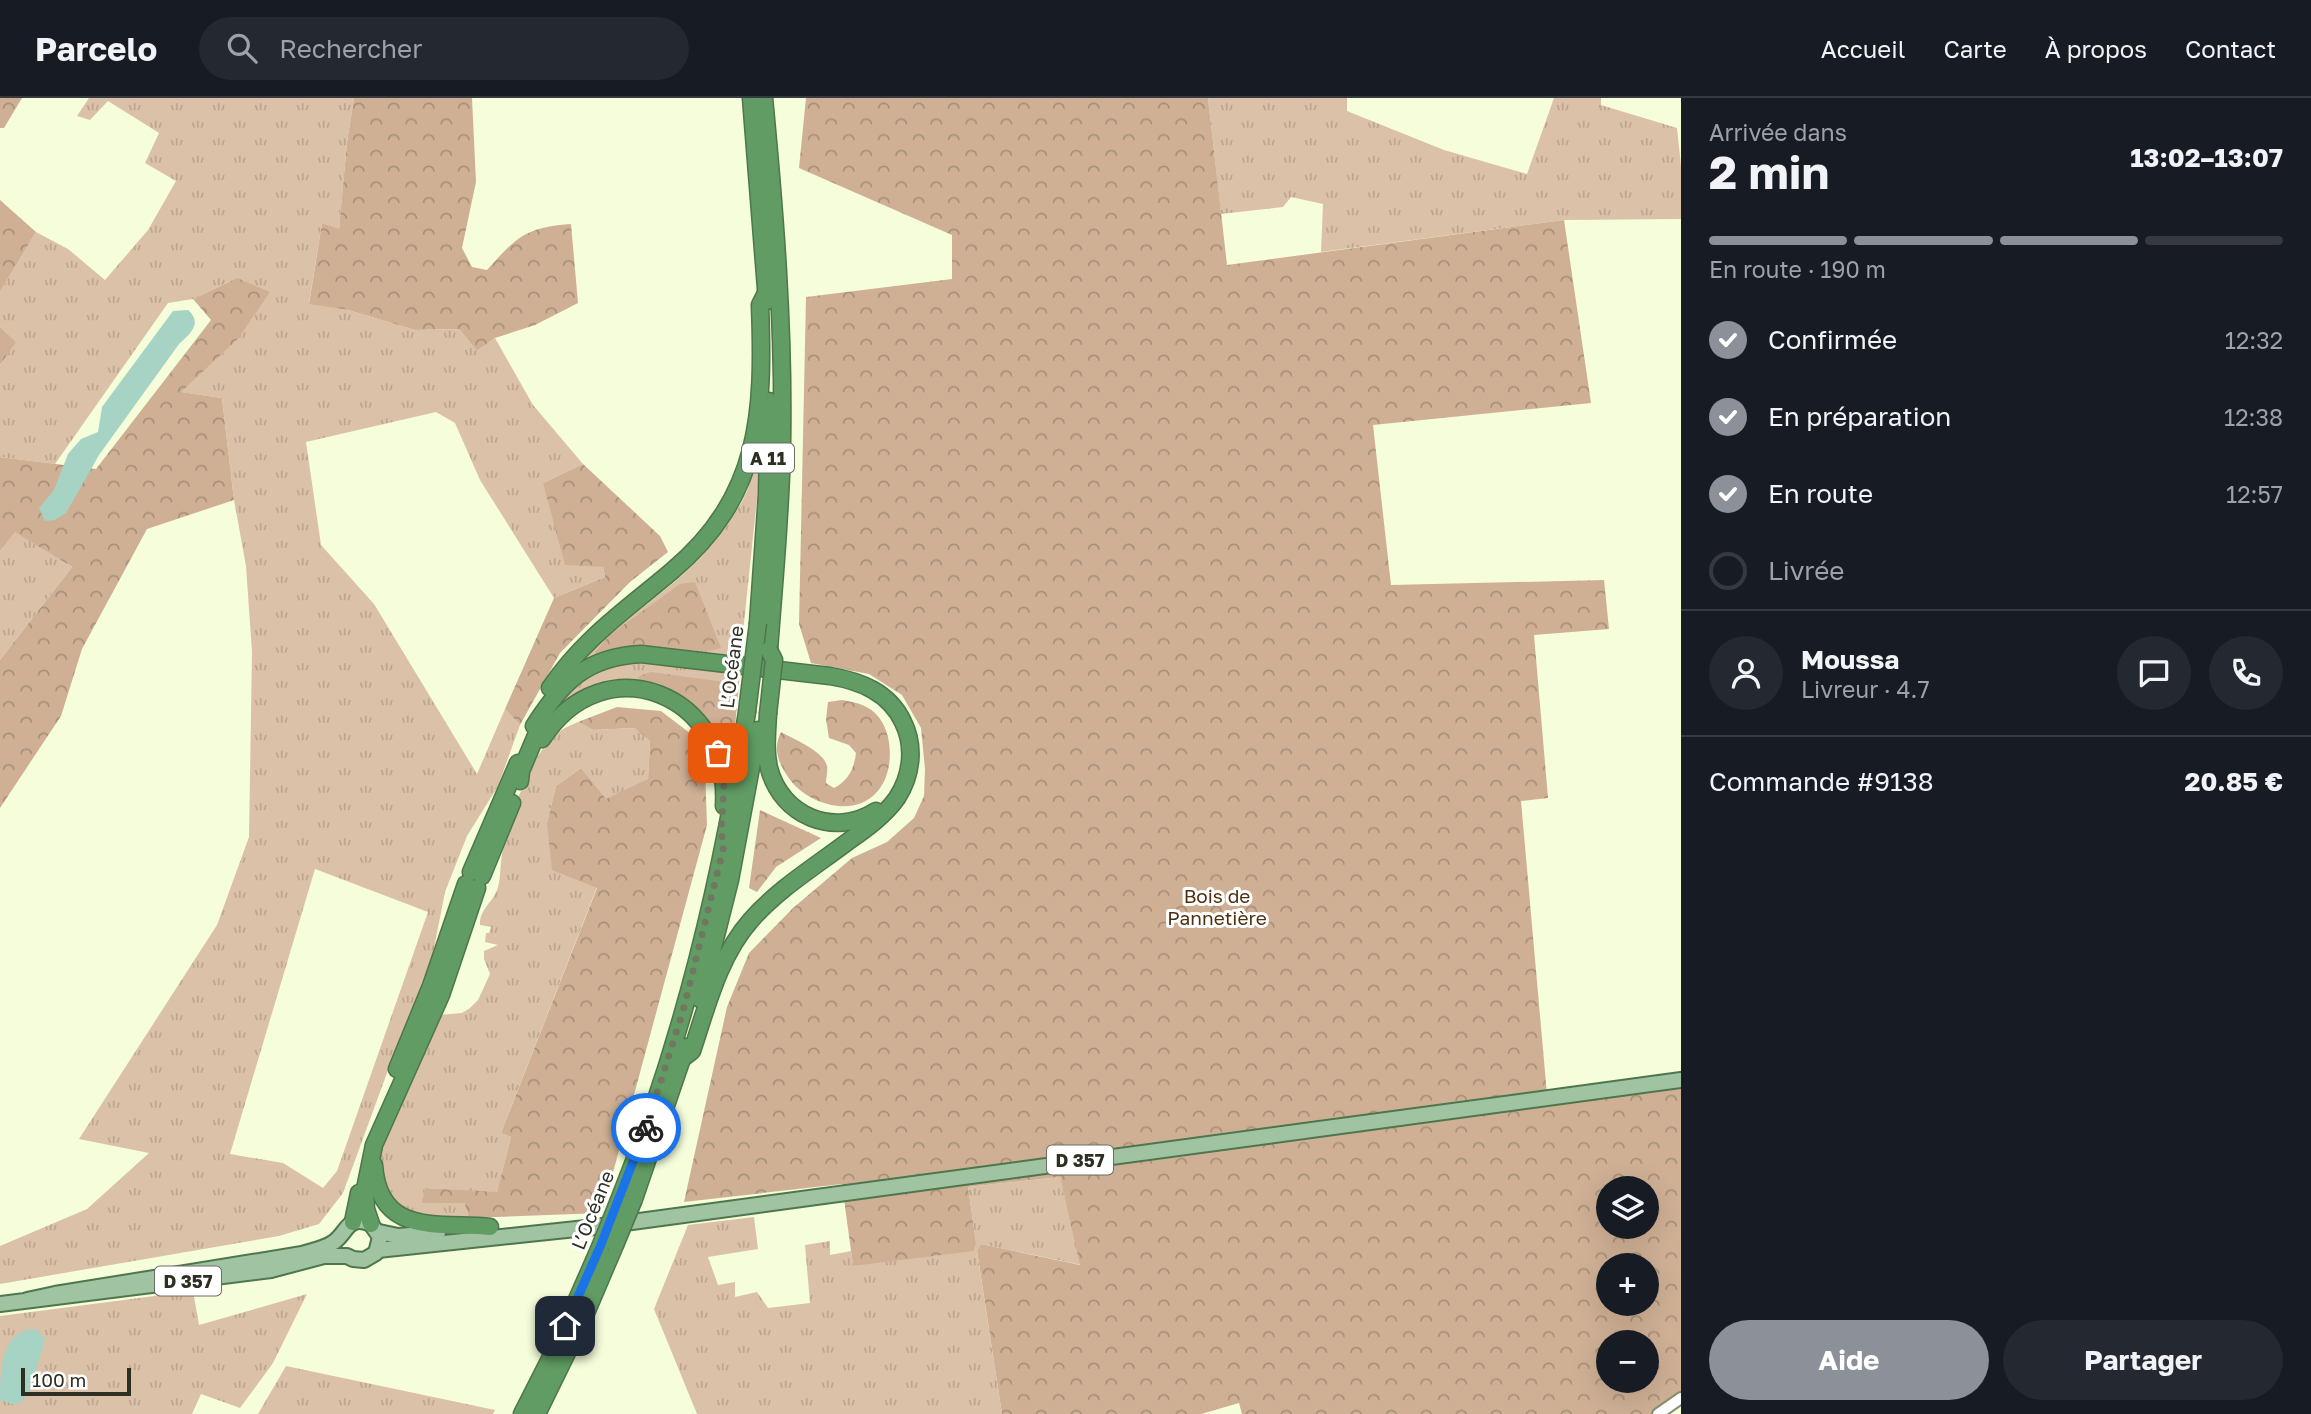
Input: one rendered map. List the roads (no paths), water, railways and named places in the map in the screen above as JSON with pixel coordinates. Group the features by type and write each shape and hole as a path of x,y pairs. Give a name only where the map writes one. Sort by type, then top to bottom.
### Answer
{"highway":[{"name":"L’Océane","path":"537,1414 583,1321 608,1246 683,1058 725,900 748,789 769,650 764,623 768,444 766,292 751,98"},
{"name":"L’Océane","path":"626,1200 694,971 758,713 764,623 781,483 782,357 778,261 764,98"},
{"path":"375,1228 366,1209 365,1189 374,1145 441,995 458,927 474,880 502,813 542,702 572,657 606,624 683,561 715,526 748,465 757,427 761,369 760,305 766,292"},
{"path":"534,726 555,694 582,671 615,657 641,654 855,681 889,701 906,728 911,759 897,798 872,823 782,891 750,922 727,957 692,1051 683,1058"},
{"path":"520,781 521,771 547,711 564,691 588,673 611,663 655,659 831,680 869,692 890,709 903,732 906,759 900,783 883,806 869,816 855,821 830,823 801,814 781,795 771,775 758,713"},
{"path":"502,813 544,736 558,717 591,696 629,689 658,695 682,707 697,720 715,745 724,788 721,832 724,846"},
{"path":"353,1222 365,1154 431,986 458,927"},
{"path":"374,1145 376,1182 386,1203 394,1212 430,1226 490,1227"},
{"name":"L’Océane","path":"522,1414 608,1246"}],"main road":[{"name":"D 357","path":"378,1250 595,1227 1681,1080"},
{"path":"360,1221 375,1228 380,1242 373,1256 364,1260 347,1256 342,1247 341,1235 346,1226 360,1221"},
{"name":"D 357","path":"375,1228 407,1236 474,1231 490,1227 621,1222"},
{"name":"D 357","path":"27,1300 55,1293 302,1254 333,1243 341,1235"},
{"name":"D 357","path":"0,1304 271,1270 324,1256 347,1256"}],"street":[{"path":"1658,1414 1681,1398"}],"water":[{"path":"188,310 195,324 191,332 179,344 99,455 66,513 55,520 45,521 39,508 54,490 68,454 81,439 98,432 102,407 173,311"},
{"path":"29,1329 38,1330 45,1340 28,1396 16,1405 0,1400 0,1379 4,1357 12,1339"}],"park label":[{"name":"Bois de Pannetière","path":"1217,906"}]}
